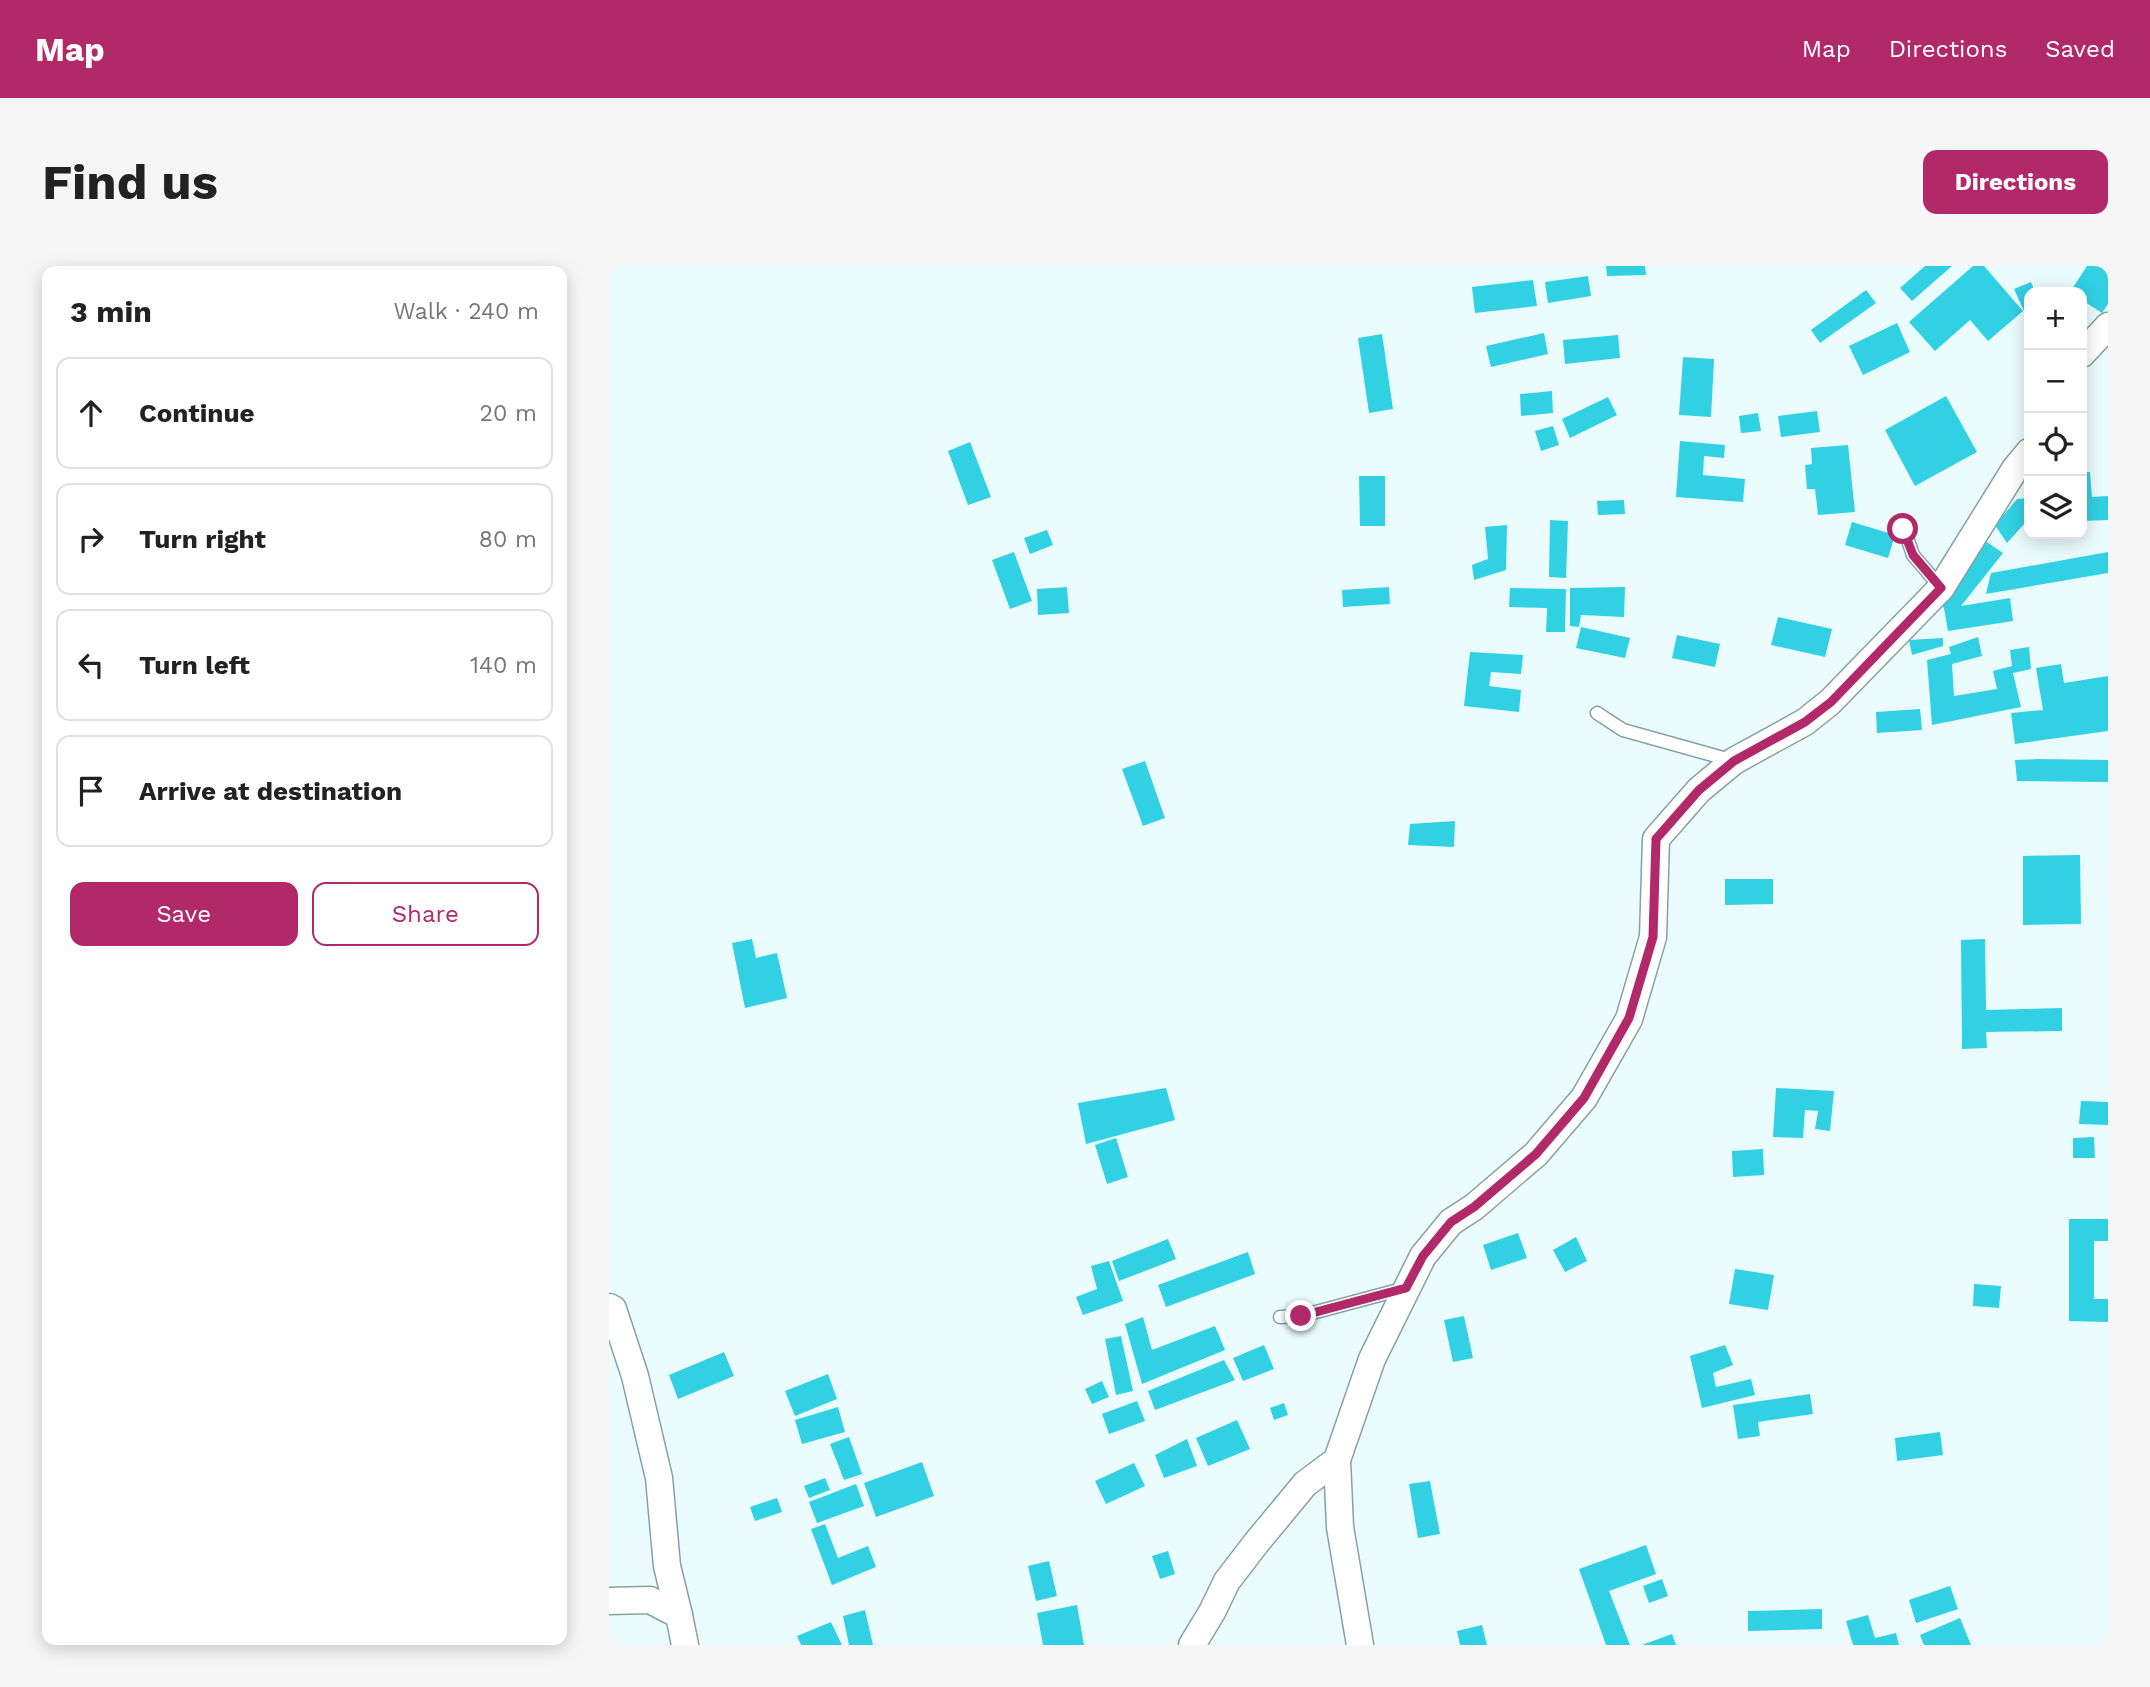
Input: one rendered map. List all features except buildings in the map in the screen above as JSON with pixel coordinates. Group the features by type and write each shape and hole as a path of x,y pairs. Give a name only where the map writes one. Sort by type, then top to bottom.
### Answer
{"street":[{"path":"2086,350 2108,326"},
{"path":"1360,1645 1340,1527 1337,1460 1372,1359 1423,1256 1451,1222 1474,1207 1536,1154 1584,1098 1629,1018 1653,937 1656,839 1699,790 1734,761 1805,722 1831,702 1941,588 2024,458"},
{"path":"609,1307 613,1310 635,1377 659,1478 667,1566 685,1645"},
{"path":"1192,1645 1213,1612 1227,1581 1257,1542 1305,1483 1337,1460"},
{"path":"609,1601 650,1601 679,1615"}],"lane":[{"path":"1903,529 1913,555 1941,588"},
{"path":"1597,712 1623,730 1734,761"},
{"path":"1280,1317 1301,1316 1406,1288"}],"route":[{"path":"1301,1316 1406,1288 1423,1256 1451,1222 1474,1207 1536,1154 1584,1098 1629,1018 1653,937 1656,839 1699,790 1734,761 1805,722 1831,702 1941,588 1913,555 1903,529"}]}
